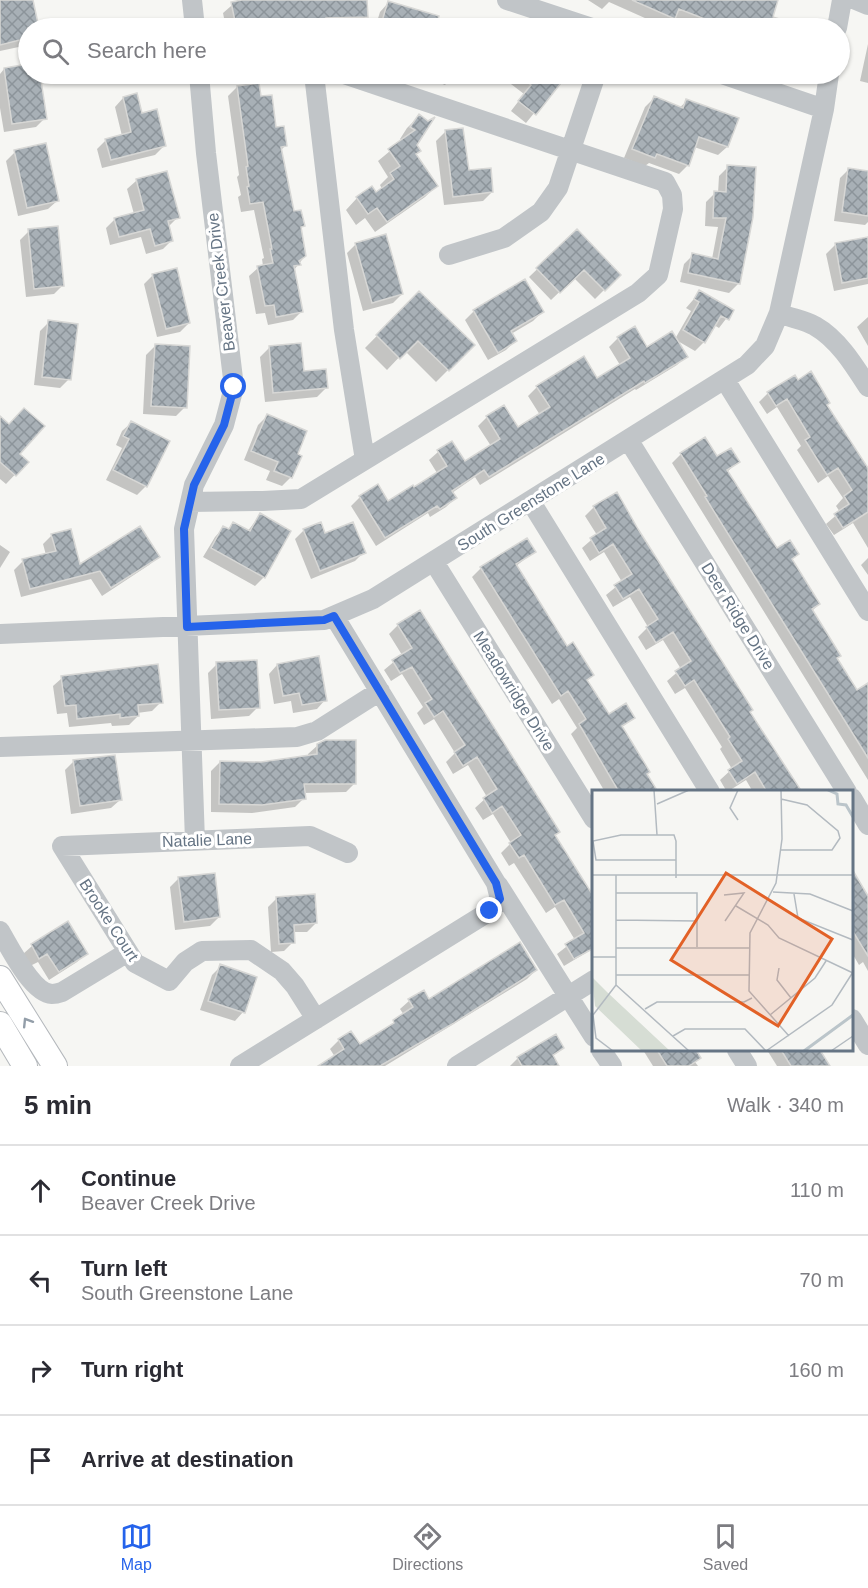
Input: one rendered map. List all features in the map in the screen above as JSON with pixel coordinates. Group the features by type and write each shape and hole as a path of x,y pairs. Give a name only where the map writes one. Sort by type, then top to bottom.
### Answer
{"main road":[{"path":"0,978 55,1066"},
{"path":"0,1024 25,1066"}],"street":[{"path":"192,0 194,18"},
{"path":"507,0 562,18"},
{"path":"839,18 842,0"},
{"path":"856,0 868,5"},
{"name":"Beaver Creek Drive","path":"195,841 184,529 194,485 224,425 234,387 200,84"},
{"path":"315,84 344,330 365,460"},
{"path":"190,502 301,498 638,293 658,275 673,209 672,195 664,182 374,84"},
{"path":"449,255 504,238 541,212 558,188 593,84"},
{"path":"751,84 824,109"},
{"name":"South Greenstone Lane","path":"0,634 324,620 373,599 725,380 747,365 765,346 779,313 828,84"},
{"path":"779,313 815,326 832,340 847,356 868,387"},
{"path":"725,380 868,611"},
{"name":"Deer Ridge Drive","path":"629,441 846,790"},
{"path":"531,502 710,790"},
{"name":"Meadowridge Drive","path":"434,562 592,816"},
{"path":"334,616 496,883 592,1034"},
{"path":"0,747 297,737 317,731 380,691"},
{"path":"853,800 868,825"},
{"name":"Natalie Lane","path":"62,846 310,836 348,853"},
{"name":"Brooke Court","path":"62,846 135,963 169,981 185,962 202,951 251,950 282,971 295,986 315,1020"},
{"path":"240,1066 490,911 500,899 496,883"},
{"path":"0,932 28,976 40,990 51,994 62,992 128,952"},
{"path":"457,1066 478,1061 592,981"},
{"path":"853,1021 868,1045"},
{"path":"602,1051 612,1066"},
{"path":"738,1051 747,1066"}],"building":[{"path":"0,0 33,0 37,18 18,18 18,40 0,45"},
{"path":"242,0 367,0 368,17 234,18 231,2"},
{"path":"632,0 778,0 773,17 776,18 702,18 679,9 675,18"},
{"path":"388,1 439,16 438,18 383,18"},
{"path":"18,66 18,84 42,84 47,119 12,124 4,68"},
{"path":"259,84 261,96 272,95 276,127 284,126 287,146 281,147 294,211 301,210 305,226 301,227 306,256 299,261 301,265 294,266 303,312 276,317 274,305 265,306 257,266 273,263 270,249 272,249 263,202 250,204 247,187 249,186 246,167 248,166 237,86"},
{"path":"560,84 536,115 518,101 531,85"},
{"path":"137,93 142,113 157,109 166,146 111,160 105,139 131,132 123,97"},
{"path":"654,96 683,108 686,99 739,118 728,147 699,137 689,166 657,154 655,158 632,149"},
{"path":"419,114 428,121 435,117 417,145 421,151 416,154 438,186 387,222 377,208 368,214 356,197 372,186 376,192 394,179 390,173 400,166 388,149 415,130 410,127"},
{"path":"463,128 469,170 491,168 493,192 453,197 445,130"},
{"path":"46,143 59,201 27,208 14,150"},
{"path":"727,165 756,167 753,217 740,284 688,273 692,253 718,259 726,218 713,218 714,191 726,192"},
{"path":"848,168 868,171 868,216 842,212"},
{"path":"167,171 180,218 168,221 173,241 155,246 150,229 119,237 114,218 144,210 136,179"},
{"path":"58,226 64,286 34,289 28,229"},
{"path":"577,229 621,275 605,291 584,270 560,293 536,268"},
{"path":"386,234 403,294 372,303 355,243"},
{"path":"868,237 868,278 842,283 835,243"},
{"path":"177,268 190,323 166,329 152,274"},
{"path":"525,279 544,312 511,331 517,341 498,353 473,310"},
{"path":"699,290 734,310 729,320 721,316 705,343 683,330 699,302 694,299"},
{"path":"419,291 475,345 449,371 418,341 400,359 376,335"},
{"path":"48,320 78,324 71,380 42,377"},
{"path":"635,326 647,347 672,331 688,357 645,383 644,381 489,477 484,470 452,491 457,498 440,509 437,506 385,538 359,496 378,484 388,501 413,485 414,487 447,466 437,450 452,441 465,461 500,439 486,416 504,405 518,427 550,407 536,386 584,356 597,378 630,358 617,337"},
{"path":"301,343 304,371 326,369 328,388 273,393 269,346"},
{"path":"155,344 190,346 187,408 151,406"},
{"path":"811,371 830,403 827,405 868,468 868,512 843,528 834,514 849,504 844,496 852,490 838,468 827,475 805,440 810,437 787,399 776,406 767,392 795,375 798,380"},
{"path":"24,408 45,426 20,454 29,462 16,476 0,462 0,416 9,424"},
{"path":"267,414 307,431 298,454 302,456 292,478 274,471 278,462 251,451"},
{"path":"131,421 170,441 147,487 113,470 129,439 123,436"},
{"path":"705,437 717,456 731,448 740,462 727,470 777,548 790,540 799,554 792,559 820,604 812,609 841,656 837,658 857,690 868,683 868,758 705,497 707,496 680,453"},
{"path":"617,492 753,710 750,712 801,790 766,790 755,772 737,784 728,770 742,761 728,739 730,737 694,680 685,686 675,671 691,661 673,632 656,643 646,627 658,619 639,589 623,599 614,585 632,574 613,544 599,553 590,538 606,528 593,506"},
{"path":"260,513 291,531 265,578 211,548 223,526 229,529 233,522 250,531"},
{"path":"321,522 325,533 353,522 366,553 320,571 303,529"},
{"path":"140,526 160,557 111,588 100,571 30,589 22,559 56,551 51,534 71,529 80,564"},
{"path":"527,538 536,552 516,564 567,646 573,642 594,675 587,680 609,714 626,703 635,718 622,726 650,772 647,774 657,790 618,790 579,724 586,719 568,691 561,696 480,567"},
{"path":"420,610 560,832 555,835 592,894 592,949 574,959 565,944 584,933 564,900 555,905 524,855 519,858 509,843 521,835 502,806 492,813 483,798 497,789 477,757 463,766 454,752 465,745 443,711 434,717 425,703 432,699 412,667 400,673 392,660 412,648 397,624"},
{"path":"319,656 327,701 302,705 299,693 283,696 277,664"},
{"path":"257,660 260,708 219,710 216,662"},
{"path":"158,664 163,703 138,705 139,716 120,718 120,714 77,719 76,705 65,706 61,676"},
{"path":"325,740 356,740 356,784 304,784 306,799 262,805 219,804 220,761 261,762 317,754 317,744"},
{"path":"115,755 122,800 80,806 73,760"},
{"path":"853,871 868,896 868,956 853,932"},
{"path":"215,873 220,917 184,922 178,877"},
{"path":"315,894 317,923 294,925 295,943 279,944 276,897"},
{"path":"68,921 88,954 59,972 47,954 39,959 31,944"},
{"path":"520,942 537,970 454,1023 380,1066 318,1066 344,1049 338,1039 351,1031 360,1044 394,1023 393,1020 413,1007 408,999 424,990 429,999"},
{"path":"220,964 257,977 245,1013 208,1001"},
{"path":"556,1034 564,1048 553,1055 559,1066 522,1066 517,1057"},
{"path":"658,1051 697,1051 701,1058 689,1066 667,1066"},
{"path":"782,1051 821,1051 830,1066 791,1066"}],"route":[{"path":"234,387 224,425 194,485 184,529 187,627 324,620 334,616 496,883 500,899 490,911"}]}
